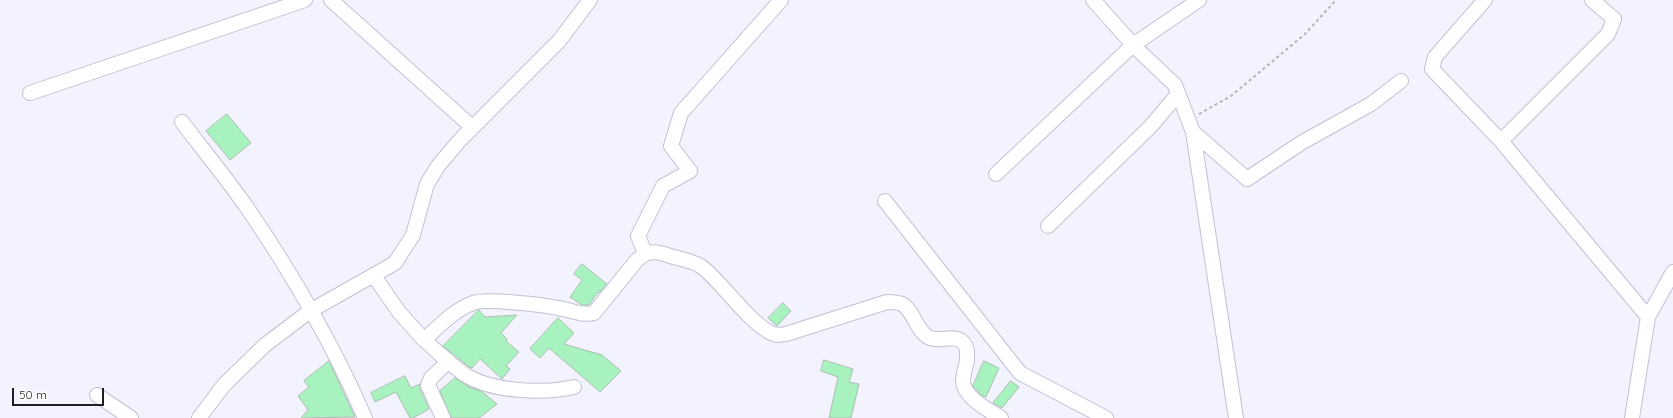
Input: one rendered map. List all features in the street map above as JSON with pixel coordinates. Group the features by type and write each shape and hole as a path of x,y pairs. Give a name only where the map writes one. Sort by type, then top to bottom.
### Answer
{"street":[{"path":"30,93 305,0"},
{"path":"331,0 472,127"},
{"path":"199,418 224,384 264,345 310,311 395,263 412,235 427,184 438,166 472,127 558,41 590,0"},
{"path":"645,253 638,236 663,186 690,172 671,146 681,113 781,0"},
{"path":"1093,0 1133,44 1175,85 1191,126 1236,418"},
{"path":"996,174 1133,44 1199,0"},
{"path":"1485,0 1435,57 1432,69 1501,141 1648,317"},
{"path":"1501,141 1608,34 1614,19 1592,0"},
{"path":"1191,126 1247,179 1301,143 1371,104 1401,81"},
{"path":"1048,226 1150,126 1178,94"},
{"path":"182,122 247,208 294,281 345,373 365,418"},
{"path":"886,201 1020,373 1106,418"},
{"path":"424,340 459,309 475,302 512,303 558,308 586,315 594,313 637,260 645,253 659,252 701,265 717,280 746,313 770,332 777,335 786,334 887,302 900,304 907,308 924,334 930,338 952,337 958,339 965,345 968,352 962,382 967,392 975,402 1001,418"},
{"path":"1632,418 1648,317 1673,272"},
{"path":"374,276 398,312 424,340 464,374 484,384 532,391 561,390 574,386"},
{"path":"443,418 428,386 431,378 449,361"},
{"path":"97,395 131,418"}],"path":[{"path":"1191,126 1231,96 1305,34 1336,0"}],"building":[{"path":"227,114 251,143 230,160 206,131"},
{"path":"582,264 607,284 599,293 598,292 589,305 582,305 570,297 582,280 574,274"},
{"path":"783,303 791,311 777,326 768,318"},
{"path":"479,310 485,317 517,315 501,333 507,339 506,341 519,352 506,366 510,369 502,379 480,359 472,368 469,367 443,346"},
{"path":"558,318 574,333 564,344 602,355 621,371 600,392 549,348 540,358 530,349"},
{"path":"824,360 853,369 849,382 859,384 851,418 829,418 838,377 821,371"},
{"path":"329,361 355,417 301,418 308,410 298,396 309,387 304,381"},
{"path":"984,361 999,368 986,397 981,395 973,386"},
{"path":"405,376 411,388 420,384 420,389 429,409 413,418 410,418 396,392 375,402 371,393"},
{"path":"455,378 471,388 481,391 497,404 479,418 451,418 440,391"},
{"path":"1011,381 1019,387 1002,408 993,403"}]}
